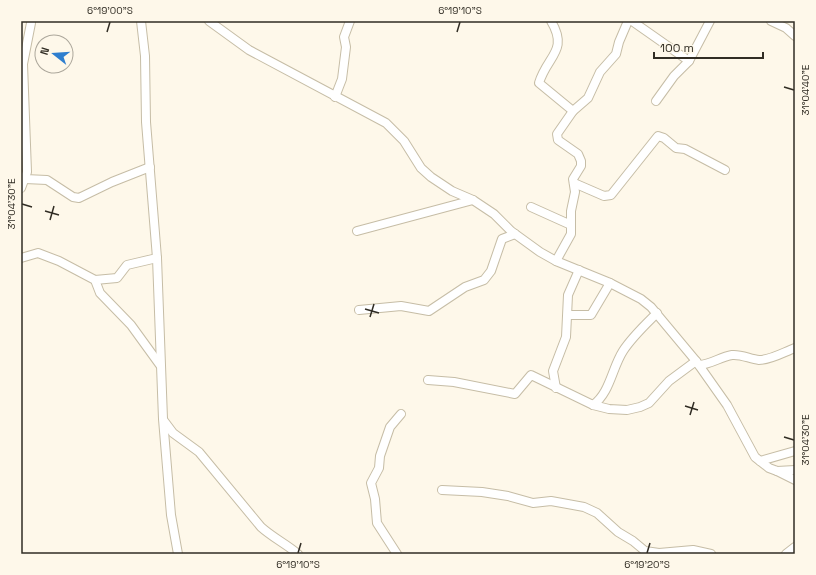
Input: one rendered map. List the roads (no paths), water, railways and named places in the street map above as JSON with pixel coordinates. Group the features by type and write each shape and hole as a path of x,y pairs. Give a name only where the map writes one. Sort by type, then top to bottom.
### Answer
{"street":[{"path":"141,21 157,258 163,418 171,515 178,554"},
{"path":"209,21 249,50 386,123 404,141 421,168 431,177 452,191 473,200 494,214 515,234 556,261 610,283 641,299 657,313 698,363 727,405 755,457 795,480"},
{"path":"335,96 342,79 346,46 344,37 350,21"},
{"path":"551,21 556,30 559,44 544,72 540,85 573,111"},
{"path":"556,261 571,234 571,211 575,192 574,177 581,166 581,159 569,146 558,140 557,136 573,111 588,98 600,72 616,54 619,42 628,21"},
{"path":"632,21 689,61"},
{"path":"656,101 674,76 689,61 710,21"},
{"path":"771,21 786,28 795,36"},
{"path":"21,32 31,22"},
{"path":"21,188 27,172 23,64 31,22"},
{"path":"574,184 604,196 611,195 658,136 664,138 676,148 685,149 725,170"},
{"path":"25,179 47,180 73,197 79,198 112,182 150,167"},
{"path":"357,231 473,200"},
{"path":"531,207 571,225"},
{"path":"358,310 401,306 429,312 465,287 484,280 491,271 502,239 515,234"},
{"path":"21,258 38,253 59,261 95,280 117,278 127,265 157,258"},
{"path":"556,388 553,371 566,337 568,315 566,305 568,295 579,270"},
{"path":"95,280 100,293 131,325 160,365"},
{"path":"568,315 591,315 610,283"},
{"path":"593,405 603,395 623,350 657,313"},
{"path":"428,380 454,382 516,394 531,375 593,405 609,409 627,410 649,403 669,381 698,363 710,365 722,358 734,355 760,360 795,348"},
{"path":"397,554 377,524 375,499 371,483 379,468 382,449 390,428 401,414"},
{"path":"163,418 173,433 199,452 261,527 268,534 284,542 298,554"},
{"path":"760,461 795,450"},
{"path":"777,471 795,470"},
{"path":"442,490 482,492 508,496 533,503 551,501 584,507 597,514 618,532 633,541 645,551 658,553 693,550 711,554"},
{"path":"786,554 795,547"}]}
